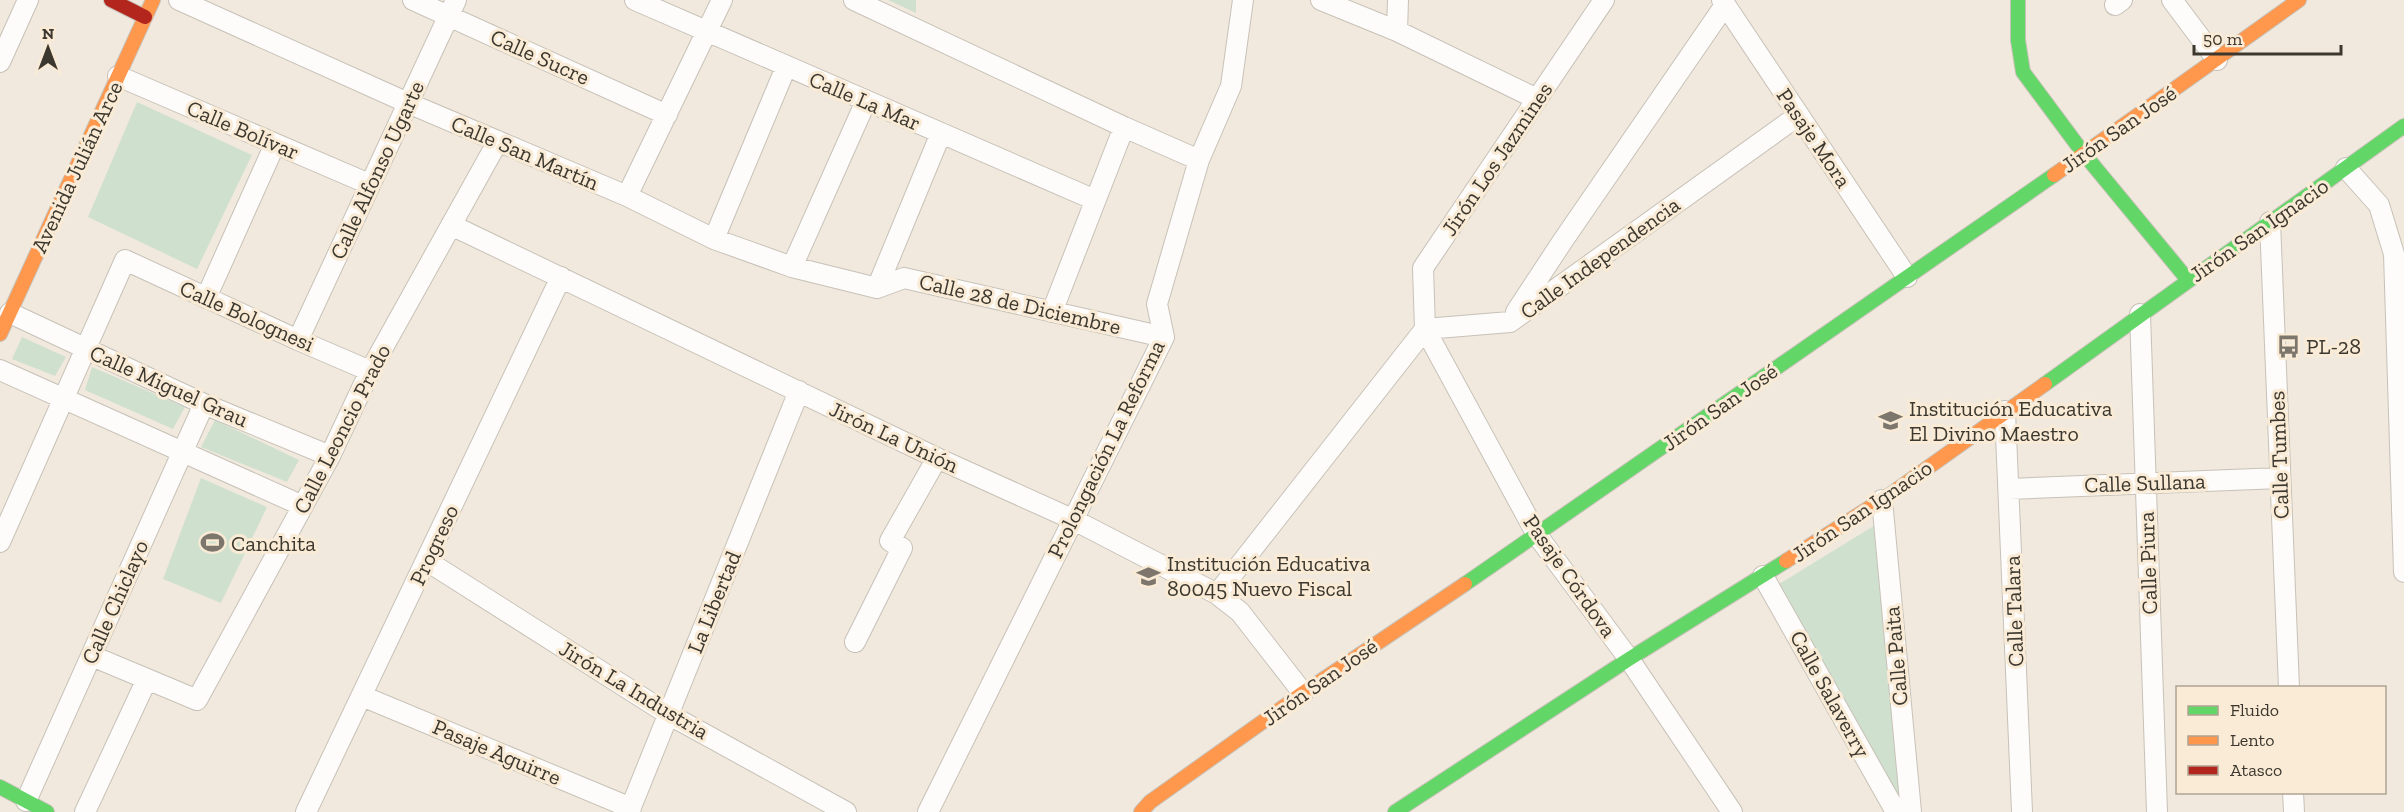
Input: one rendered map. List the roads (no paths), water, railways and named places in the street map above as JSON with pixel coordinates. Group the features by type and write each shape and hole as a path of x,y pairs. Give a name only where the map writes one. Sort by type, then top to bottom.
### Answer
{"street":[{"path":"0,62 28,0"},
{"path":"111,0 145,17"},
{"name":"Avenida Julián Arce","path":"0,334 153,0"},
{"name":"Calle San Martín","path":"179,0 408,103 627,196 714,239 792,267 877,288"},
{"name":"Calle Sucre","path":"412,0 452,8 668,115"},
{"name":"Calle La Mar","path":"635,0 1095,200"},
{"path":"627,196 722,0"},
{"path":"854,0 1199,160"},
{"name":"Prolongación La Reforma","path":"928,812 1164,337 1157,304 1199,160 1231,86 1243,0"},
{"path":"1321,0 1397,32 1538,99"},
{"path":"1397,32 1398,0"},
{"name":"Jirón Los Jazmines","path":"1425,329 1423,268 1604,0"},
{"path":"2018,0 2018,40 2023,72 2084,154 2188,280"},
{"path":"2115,0 2115,4 2122,0"},
{"path":"2172,0 2217,60"},
{"name":"Jirón San José","path":"1141,812 1150,802 1303,693 1537,535 2084,154 2299,0"},
{"path":"1510,322 1724,2"},
{"name":"Pasaje Mora","path":"1724,2 1907,277"},
{"name":"Calle Alfonso Ugarte","path":"298,340 452,8"},
{"path":"714,239 786,67"},
{"name":"Calle Bolívar","path":"118,76 369,184"},
{"path":"792,267 866,101"},
{"name":"Calle Independencia","path":"1425,329 1510,322 1799,115"},
{"name":"Jirón San Ignacio","path":"1395,812 1629,658 1882,500 2404,126"},
{"path":"1052,312 1124,127"},
{"path":"877,288 941,133"},
{"name":"Calle Leoncio Prado","path":"147,679 197,700 330,456 370,371 498,141"},
{"path":"206,298 275,144"},
{"path":"2346,168 2379,205 2394,254 2404,572"},
{"name":"Calle Tumbes","path":"2270,222 2289,686"},
{"name":"Jirón La Unión","path":"451,225 936,458 1072,519 1217,594 1240,612 1303,693"},
{"name":"Calle Bolognesi","path":"86,348 124,260 370,371"},
{"name":"Progreso","path":"306,812 561,277"},
{"name":"Calle 28 de Diciembre","path":"877,288 904,278 1164,337"},
{"name":"Calle Miguel Grau","path":"10,313 204,404 330,456"},
{"name":"Calle Piura","path":"2140,314 2157,812"},
{"path":"1217,594 1425,329"},
{"name":"Pasaje Córdova","path":"1425,329 1537,535 1629,658 1732,812"},
{"path":"0,542 86,348"},
{"path":"0,370 303,506"},
{"name":"La Libertad","path":"630,810 799,391"},
{"name":"Calle Chiclayo","path":"26,801 204,404"},
{"name":"Calle Talara","path":"2005,411 2022,812"},
{"path":"855,642 902,548 891,541 936,458"},
{"name":"Calle Sullana","path":"2009,489 2280,478"},
{"name":"Calle Paita","path":"1882,500 1911,812"},
{"name":"Jirón La Industria","path":"427,561 668,714 846,812"},
{"name":"Calle Salaverry","path":"1763,576 1896,812"},
{"path":"85,812 147,679 92,656"},
{"name":"Pasaje Aguirre","path":"363,696 630,810"},
{"path":"0,787 47,812"},
{"path":"2293,794 2294,812"}],"place":[{"name":"PL-28","path":"2288,346"},
{"name":"Institución Educativa El Divino Maestro","path":"1891,421"},
{"name":"Canchita","path":"213,543"},
{"name":"Institución Educativa 80045 Nuevo Fiscal","path":"1149,576"}]}
